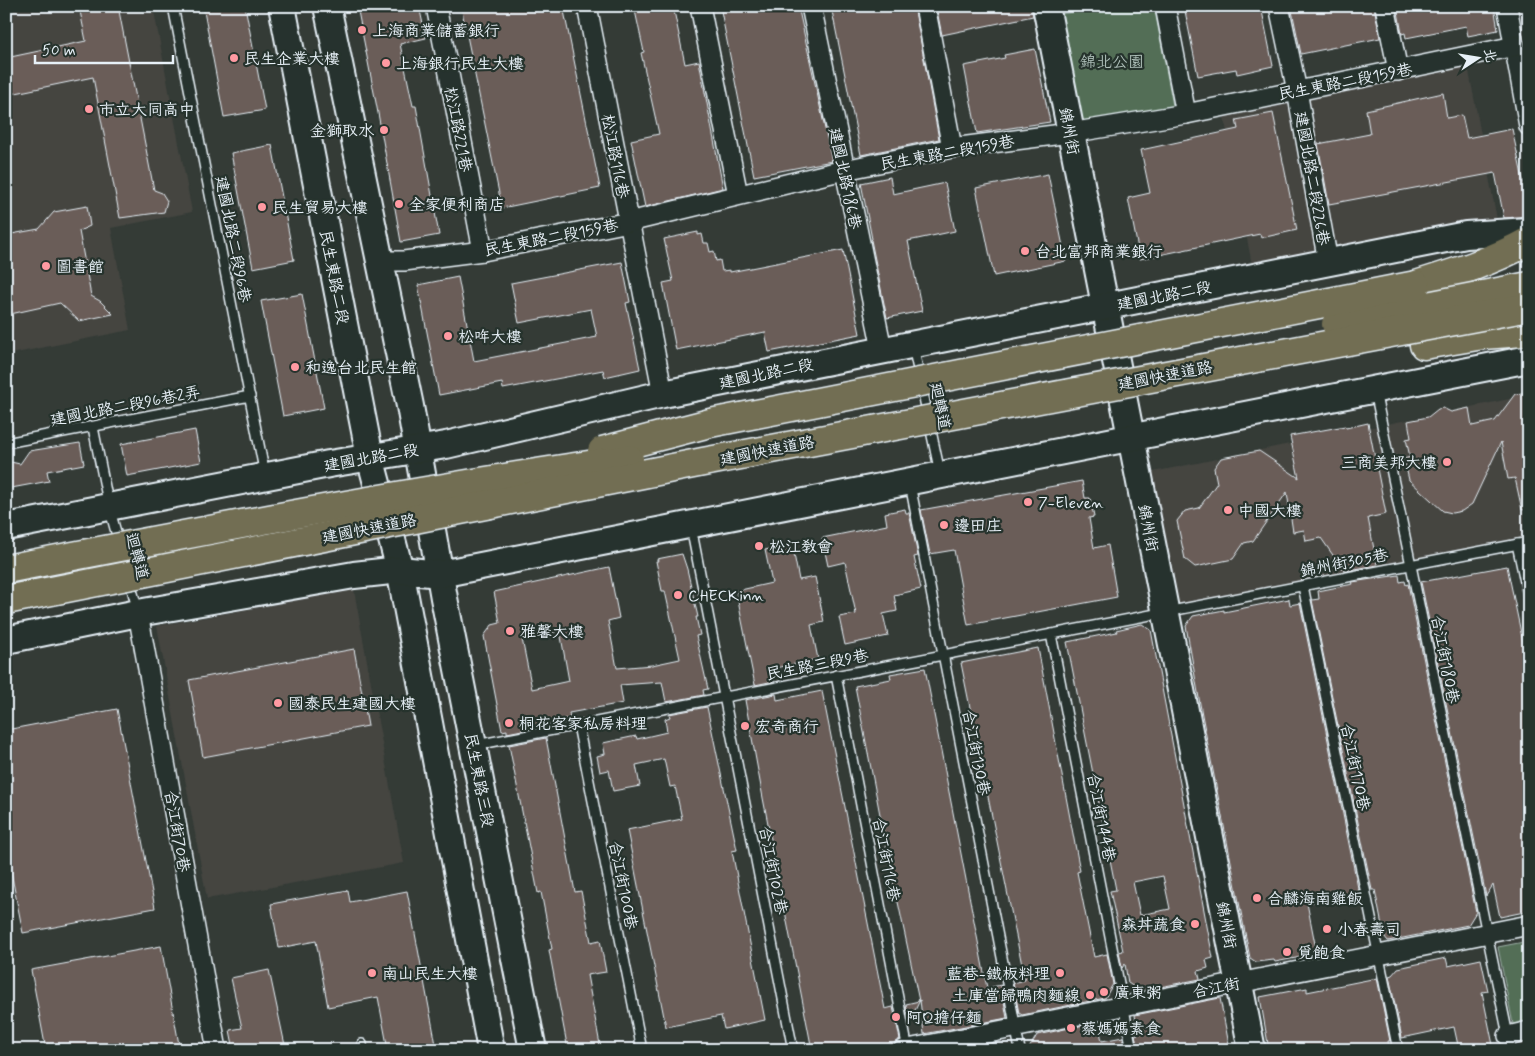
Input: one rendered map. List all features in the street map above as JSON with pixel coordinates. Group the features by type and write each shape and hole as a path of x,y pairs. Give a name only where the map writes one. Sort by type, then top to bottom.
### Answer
{"highway":[{"path":"511,488 710,423 1416,285 1473,268 1506,254 1529,241"},
{"name":"建國快速道路","path":"6,600 511,488 705,448 1529,286"},
{"name":"建國快速道路","path":"6,569 197,532 713,460 1529,307"},
{"path":"511,488 712,474 1424,345 1483,335 1529,333"}],"street":[{"name":"民生東路二段","path":"282,6 370,457 400,570"},
{"path":"327,6 410,406 417,449"},
{"name":"松江路221巷","path":"436,6 483,251"},
{"name":"松江路116巷","path":"587,6 663,394"},
{"path":"700,6 738,195"},
{"name":"建國北路186巷","path":"811,6 882,349"},
{"path":"925,6 952,148"},
{"name":"錦州街","path":"1046,6 1252,1050"},
{"path":"1164,6 1186,114"},
{"name":"建國北路二段226巷","path":"1279,6 1297,91 1328,262"},
{"path":"1385,6 1398,71"},
{"path":"1507,6 1529,126"},
{"name":"民生東路二段159巷","path":"380,261 483,251 629,222 844,170 952,148 1070,133 1186,114 1515,46"},
{"name":"建國北路二段","path":"6,527 370,457 446,445 663,394 882,349 1106,307 1466,235 1529,231"},
{"path":"6,640 138,613 354,575 400,570 440,574 1529,359"},
{"name":"民生東路三段","path":"417,449 533,1050"},
{"path":"400,570 490,1050"},
{"name":"合江街70巷","path":"138,613 217,1050"},
{"name":"合江街","path":"906,1049 1529,925"},
{"path":"1509,1043 1529,1031"}],"lane":[{"name":"建國北路二段96巷","path":"173,6 266,477"},
{"name":"廻轉道","path":"913,344 940,475"},
{"name":"合江街180巷","path":"1375,390 1509,1043"},
{"name":"建國北路二段96巷2弄","path":"6,443 250,396"},
{"name":"迴轉道","path":"93,427 109,506 138,613"},
{"name":"合江街130巷","path":"909,482 1020,1050"},
{"name":"合江街102巷","path":"691,524 794,1050"},
{"name":"錦州街305巷","path":"1166,612 1529,542"},
{"path":"1517,544 1529,601"},
{"name":"合江街170巷","path":"1303,586 1398,1050"},
{"name":"民生路三段9巷","path":"473,745 1166,612"},
{"name":"合江街144巷","path":"1051,634 1132,1050"},
{"name":"合江街116巷","path":"836,675 906,1049"},
{"name":"合江街100巷","path":"578,725 642,1050"}],"shaded area":[{"name":"市立大同高中","path":"6,6 153,6 192,212 111,228 130,330 6,355"},
{"path":"1468,66 1499,230 1254,276 1223,111"},
{"path":"1529,395 1529,536 1176,608 1148,473"},
{"path":"354,590 404,863 207,899 157,626"}],"green space":[{"name":"錦北公園","path":"1104,6 1154,6 1173,106 1072,126 1050,16"},
{"path":"1529,941 1529,1026 1514,1029 1498,947"}],"building":[{"path":"79,6 118,6 154,190 162,193 167,201 164,212 120,218 93,77 6,95 6,58 86,41"},
{"name":"民生企業大樓","path":"203,6 245,6 265,110 224,117"},
{"path":"357,6 419,6 426,38 400,44 413,106 416,106 439,235 401,242"},
{"path":"461,6 563,6 600,188 502,208"},
{"path":"634,6 673,6 685,64 699,61 723,188 645,207 631,140 659,134 641,53 644,52"},
{"path":"720,6 798,6 832,161 754,176"},
{"path":"831,6 914,6 939,139 861,155"},
{"path":"936,6 1031,6 1033,16 942,35"},
{"path":"1184,6 1261,6 1273,66 1237,74 1236,69 1198,76"},
{"path":"1291,6 1374,6 1380,38 1301,54"},
{"path":"1397,6 1494,6 1498,30 1468,36 1466,26 1406,38 1405,33 1402,34"},
{"path":"1035,49 1050,122 977,133 964,66 1005,58 1004,55"},
{"path":"1443,93 1447,118 1462,115 1467,138 1512,129 1529,208 1529,216 1504,218 1495,173 1329,204 1318,144 1370,134 1366,110"},
{"path":"1273,113 1297,230 1261,238 1260,234 1140,259 1128,198 1150,193 1141,150 1238,129 1236,120"},
{"name":"民生貿易大樓","path":"272,145 294,260 253,268 231,153"},
{"path":"1048,174 1066,261 994,276 976,188"},
{"path":"890,177 893,194 945,183 955,231 908,241 922,311 887,318 861,183"},
{"name":"圖書館","path":"87,206 90,226 79,231 91,296 100,301 113,314 79,321 60,303 6,315 6,235 39,229 54,212"},
{"path":"698,232 698,235 702,234 704,243 708,243 710,252 714,251 716,261 720,260 722,271 730,270 730,272 843,250 860,334 769,352 765,332 676,350 663,283 673,281 664,239"},
{"path":"622,262 630,302 626,303 640,369 605,377 603,370 503,389 502,383 439,395 418,285 458,277 474,361 597,337 591,309 519,323 511,283"},
{"name":"和逸台北民生館","path":"302,294 324,408 283,416 261,301"},
{"name":"三商美邦大樓","path":"1529,392 1529,509 1522,510 1515,478 1508,479 1501,442 1472,504 1462,511 1452,513 1443,511 1409,480 1404,459 1410,457 1406,439 1411,438 1408,421 1428,417 1438,409 1443,408 1451,412 1469,408 1472,426 1495,421 1515,394"},
{"path":"1368,423 1386,514 1368,518 1377,565 1344,571 1321,538 1306,541 1304,530 1293,532 1287,492 1253,541 1244,543 1233,559 1195,567 1185,559 1177,521 1185,511 1199,508 1217,483 1214,468 1221,458 1259,451 1299,478 1290,436"},
{"path":"195,430 201,462 127,476 121,444"},
{"path":"80,443 84,464 47,471 49,481 6,489 6,461 20,464 29,451"},
{"path":"1082,481 1085,498 1090,498 1094,517 1089,518 1094,548 1108,545 1117,597 968,625 954,550 930,554 921,510"},
{"path":"905,509 906,513 909,513 918,556 914,557 921,589 894,595 897,611 883,614 888,636 845,645 839,617 856,614 845,562 828,566 822,538 887,525 885,513"},
{"path":"792,544 799,580 815,577 824,622 811,625 818,659 771,669 774,681 755,685 736,591 772,583 765,550"},
{"path":"682,554 698,617 696,617 700,635 696,636 708,689 703,690 704,695 666,702 662,682 620,685 623,703 569,713 570,718 543,723 543,726 507,733 507,730 502,731 484,636 492,625 500,623 494,592 609,567 619,618 608,621 617,668 652,665 680,659 665,591 662,591 657,559","holes":["560,631 569,681 532,689 522,639"]},
{"path":"1507,566 1529,671 1529,911 1500,917 1493,885 1486,896 1421,582"},
{"path":"1399,575 1400,582 1405,581 1406,585 1408,584 1476,912 1468,925 1388,941 1384,936 1375,890 1372,890 1312,600 1319,599 1318,591 1353,584 1352,582"},
{"path":"1289,599 1290,605 1300,603 1359,893 1307,903 1317,954 1275,962 1274,960 1256,962 1250,958 1186,626 1193,616"},
{"path":"1142,624 1151,630 1213,958 1206,960 1208,968 1198,971 1200,979 1140,991 1128,983 1125,964 1122,968 1119,952 1123,951 1110,891 1116,890 1067,642 1117,632 1116,630","holes":["1163,876 1170,909 1140,915 1133,882"]},
{"path":"1038,648 1080,871 1077,872 1094,957 1107,954 1113,984 1105,998 1022,1015 1019,1013 1013,983 1025,980 961,663"},
{"name":"國泰民生建國大樓","path":"354,649 368,726 203,757 189,680"},
{"path":"925,668 987,988 1001,985 1007,1018 924,1034 920,1000 909,1023 906,1004 919,1001 897,902 855,686 891,679 890,674"},
{"path":"822,691 885,1009 893,1007 900,1039 892,1047 882,1050 812,1050 745,700 776,694 777,700"},
{"path":"707,707 737,850 732,851 765,1020 724,1029 721,1016 666,1027 627,830 682,819 675,786 670,787 664,759 636,765 640,786 613,791 609,770 600,772 597,756 605,754 603,743 636,736 637,739 667,732 665,719 670,717 669,714"},
{"path":"117,709 155,908 23,933 6,846 6,730"},
{"path":"546,738 575,892 581,891 591,942 600,940 606,972 587,975 601,1050 568,1050 549,950 552,949 541,892 538,893 509,745"},
{"name":"南山民生大樓","path":"348,890 350,902 407,891 437,1050 388,1050 378,997 328,1007 316,941 279,948 271,904"},
{"path":"161,946 180,1050 46,1050 31,970"},
{"path":"1446,958 1448,966 1481,959 1488,991 1482,992 1494,1050 1459,1050 1454,1027 1402,1038 1389,976 1398,968"},
{"path":"269,970 286,1050 234,1050 230,1030 242,1028 231,978"},
{"path":"1377,978 1390,1041 1388,1041 1389,1047 1377,1050 1269,1050 1260,997 1307,988 1307,992"},
{"path":"1220,998 1230,1050 1138,1050 1135,1035 1138,1034 1135,1015"},
{"path":"1098,1022 1102,1041 1123,1037 1126,1050 1028,1050 1037,1035"},
{"path":"994,1043 990,1050 962,1050"}],"place":[{"name":"上海商業儲蓄銀行","path":"362,30"},
{"name":"民生企業大樓","path":"234,58"},
{"name":"上海銀行民生大樓","path":"386,63"},
{"name":"市立大同高中","path":"89,109"},
{"name":"金獅取水","path":"384,130"},
{"name":"全家便利商店","path":"399,204"},
{"name":"民生貿易大樓","path":"262,207"},
{"name":"台北富邦商業銀行","path":"1025,251"},
{"name":"圖書館","path":"46,266"},
{"name":"松哖大樓","path":"448,336"},
{"name":"和逸台北民生館","path":"295,367"},
{"name":"三商美邦大樓","path":"1447,462"},
{"name":"7-Eleven","path":"1028,502"},
{"name":"中國大樓","path":"1228,510"},
{"name":"邊田庄","path":"944,525"},
{"name":"松江教會","path":"759,546"},
{"name":"CHECKinn","path":"678,595"},
{"name":"雅馨大樓","path":"510,631"},
{"name":"國泰民生建國大樓","path":"278,703"},
{"name":"桐花客家私房料理","path":"509,723"},
{"name":"宏奇商行","path":"745,726"},
{"name":"合麟海南雞飯","path":"1257,898"},
{"name":"森丼蔬食","path":"1195,924"},
{"name":"小春壽司","path":"1327,929"},
{"name":"覓飽食","path":"1287,952"},
{"name":"南山民生大樓","path":"372,973"},
{"name":"藍巷-鐵板料理","path":"1060,973"},
{"name":"廣東粥","path":"1104,992"},
{"name":"土庫當歸鴨肉麵線","path":"1090,995"},
{"name":"阿Q擔仔麵","path":"896,1017"},
{"name":"蔡媽媽素食","path":"1071,1028"}]}
